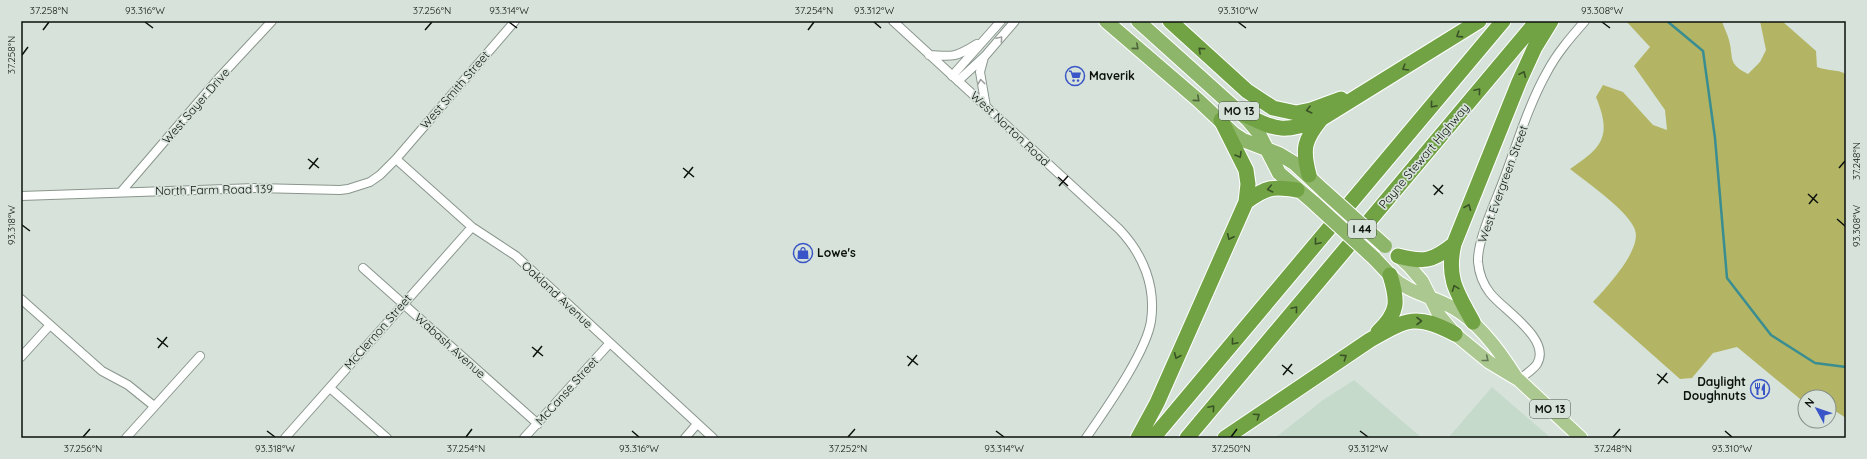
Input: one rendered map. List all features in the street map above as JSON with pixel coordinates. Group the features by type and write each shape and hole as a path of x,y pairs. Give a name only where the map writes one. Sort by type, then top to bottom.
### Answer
{"highway":[{"name":"MO 13","path":"1106,21 1221,120 1234,134 1243,140 1288,159 1308,174 1324,191 1398,256"},
{"name":"MO 13","path":"1138,21 1254,126 1268,150 1276,168 1297,190 1314,203 1374,258 1390,275"},
{"path":"1170,21 1246,92 1274,108 1296,113 1311,110 1372,88"},
{"path":"1241,113 1268,126 1283,129 1298,128 1321,119 1479,21"},
{"name":"I 44","path":"1153,438 1503,21"},
{"name":"Payne Stewart Highway","path":"1187,438 1537,21"},
{"path":"1473,322 1453,283 1450,263 1454,244 1522,75 1535,47 1551,21"},
{"path":"1308,174 1304,158 1306,142 1309,134 1321,119"},
{"path":"1138,438 1157,403 1246,202 1248,184 1246,170 1221,120"},
{"path":"1246,202 1260,191 1271,188 1297,190"},
{"path":"1398,256 1415,260 1426,260 1436,257 1454,244"},
{"path":"1370,340 1386,325 1395,309 1396,293 1390,275"},
{"path":"1225,438 1370,340 1402,324 1416,320 1432,323 1455,334"}],"main road":[{"name":"MO 13","path":"1398,256 1416,272 1425,285 1439,315 1455,334 1489,362 1518,380 1581,438"},
{"name":"MO 13","path":"1390,275 1404,287 1456,309 1473,322 1500,351 1518,380"}],"street":[{"name":"West Sayer Drive","path":"121,192 218,79 272,21"},
{"name":"West Smith Street","path":"396,159 515,21"},
{"name":"West Norton Road","path":"893,21 1125,236 1140,258 1148,277 1151,302 1151,321 1145,339 1116,391 1086,438"},
{"path":"955,78 1000,21"},
{"path":"955,78 984,56 1014,21"},
{"name":"West Evergreen Street","path":"1518,380 1537,364 1540,353 1538,344 1524,326 1490,294 1483,282 1479,270 1479,252 1486,226 1541,84 1563,48 1585,21"},
{"path":"929,55 950,57 958,55 985,40"},
{"path":"984,56 980,72 986,107"},
{"name":"North Farm Road 139","path":"21,196 256,188 348,189 365,185 375,179 396,159"},
{"name":"Oakland Avenue","path":"396,159 472,227 516,256 609,344 713,438"},
{"name":"McClernon Street","path":"285,438 472,227"},
{"name":"Wabash Avenue","path":"363,268 538,424"},
{"path":"21,299 102,371 128,385 154,406"},
{"path":"21,357 50,325"},
{"name":"McCanse Street","path":"524,438 609,344"},
{"path":"126,438 200,356"},
{"path":"330,388 387,438"},
{"path":"685,438 697,424"}],"shaded area":[{"path":"1354,380 1422,438 1275,438 1323,400"},
{"path":"1492,387 1551,438 1448,438"}],"green space":[{"path":"1626,21 1722,21 1729,40 1732,60 1737,67 1748,74 1760,62 1766,50 1760,21 1782,21 1816,51 1817,67 1839,71 1846,74 1846,418 1837,412 1837,389 1797,389 1797,396 1737,347 1713,353 1692,378 1680,379 1593,302 1622,268 1628,258 1636,238 1635,230 1625,214 1570,169 1590,154 1597,147 1601,139 1604,131 1603,122 1601,110 1596,97 1603,85 1623,92 1653,125 1667,130 1665,110 1634,66 1650,47"}],"waterway":[{"path":"1667,21 1703,51 1715,138 1727,278 1771,335 1815,363 1846,367"}],"place":[{"name":"Maverik","path":"1075,76"},
{"name":"Lowe's","path":"803,253"},
{"name":"Daylight Doughnuts","path":"1760,389"}]}
